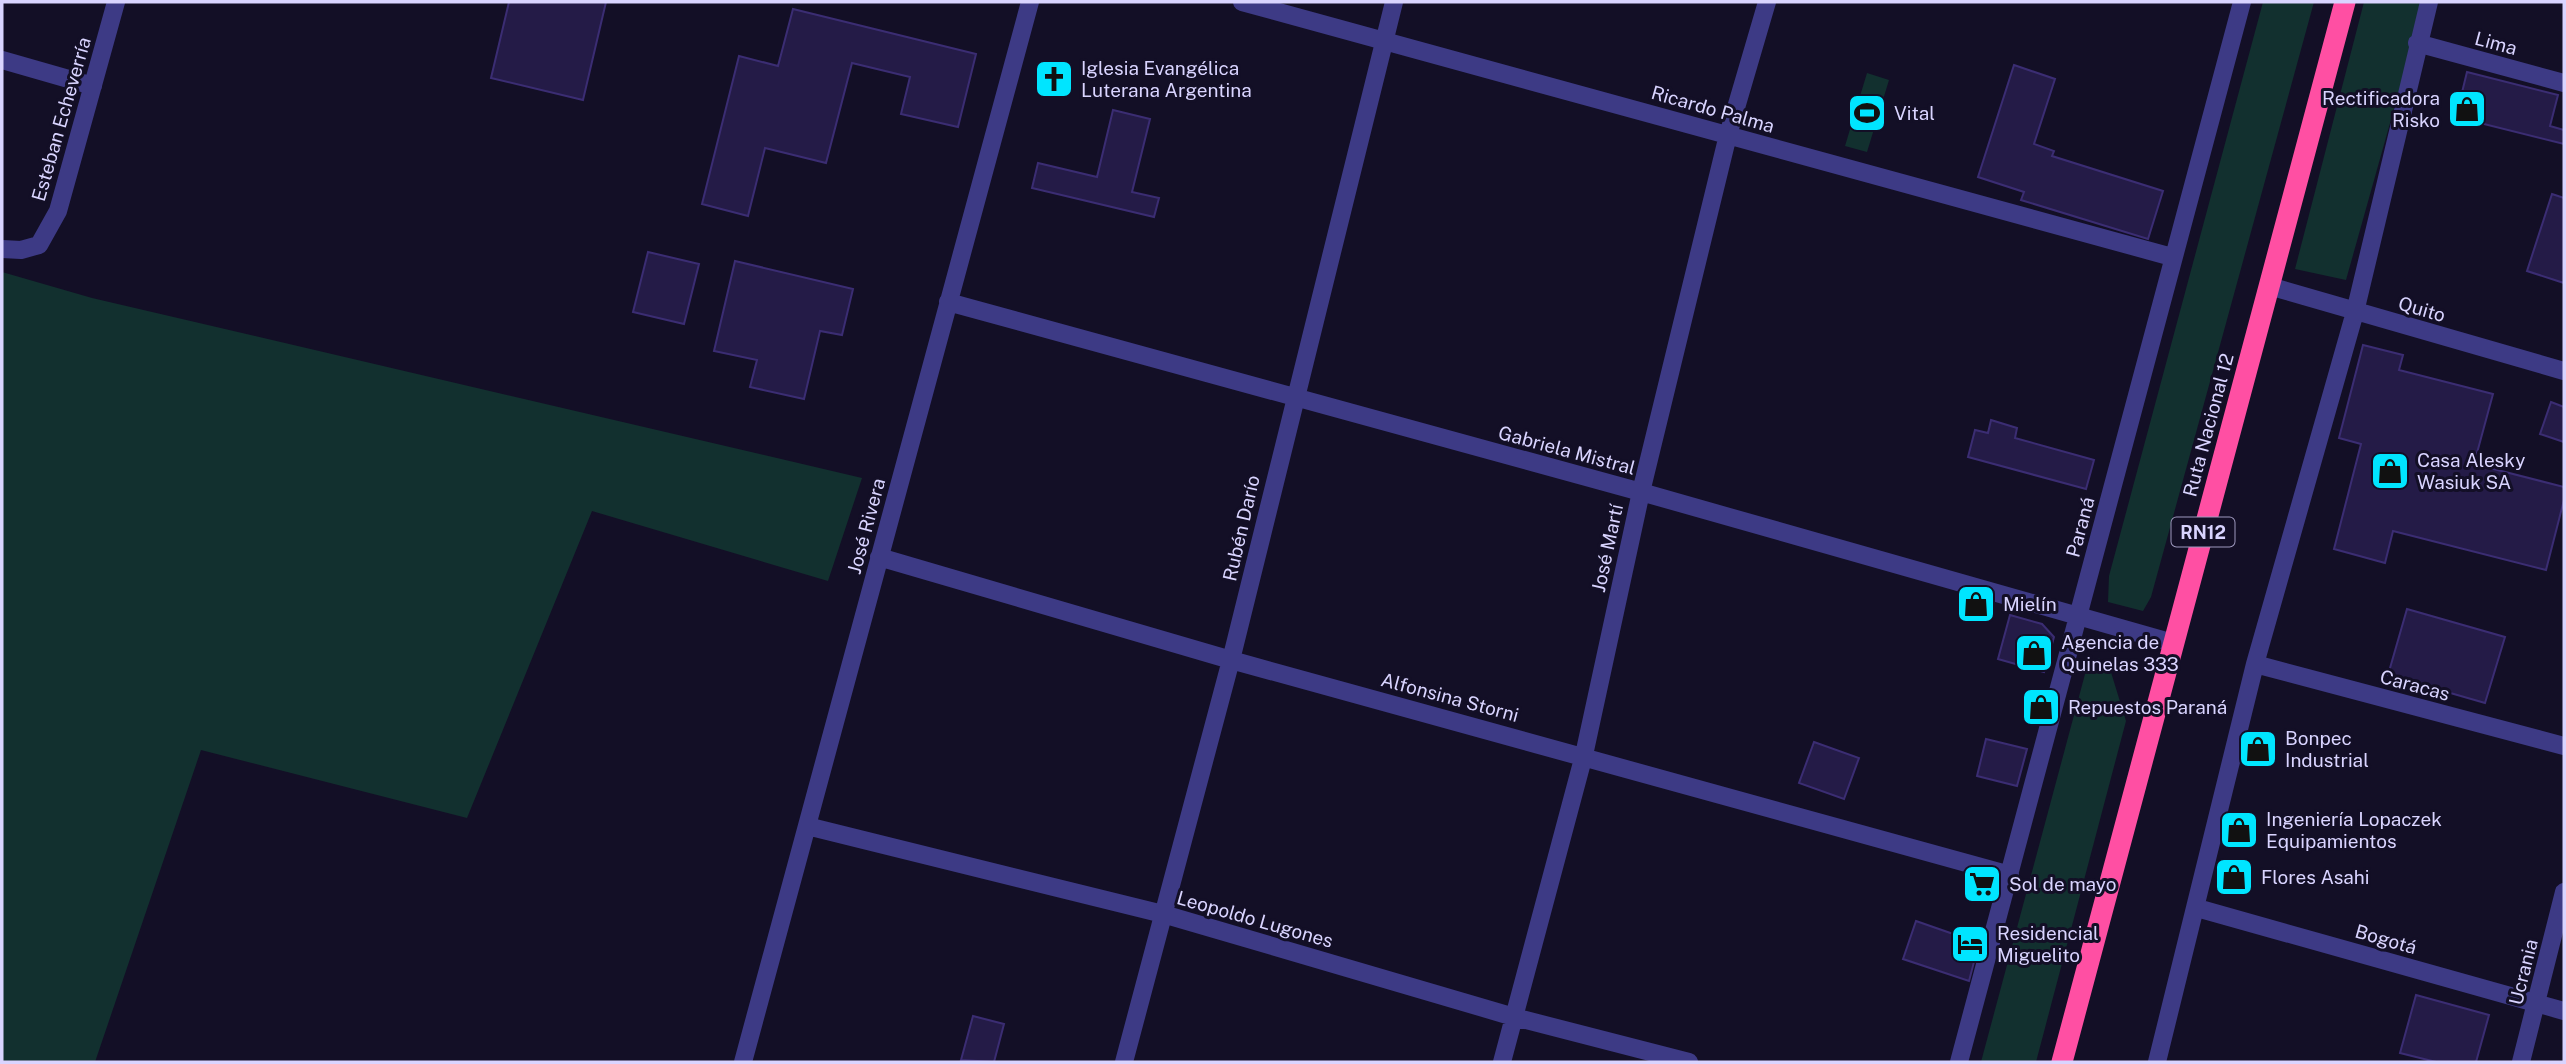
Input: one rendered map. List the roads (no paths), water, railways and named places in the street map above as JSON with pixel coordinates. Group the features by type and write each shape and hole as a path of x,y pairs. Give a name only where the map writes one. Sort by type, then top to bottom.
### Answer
{"highway":[{"name":"Ruta Nacional 12","path":"2062,1062 2345,2"}],"street":[{"name":"Esteban Echeverría","path":"2,249 20,250 39,245 58,211 116,2"},
{"name":"José Rivera","path":"743,1062 1030,2"},
{"name":"Ricardo Palma","path":"1242,2 2172,257"},
{"name":"Rubén Darío","path":"1124,1062 1231,660 1394,2"},
{"name":"José Martí","path":"1502,1062 1584,755 1641,492 1728,135 1767,2"},
{"name":"Paraná","path":"1959,1062 2242,2"},
{"path":"2157,1062 2255,664 2354,312 2429,2"},
{"name":"Lima","path":"2417,43 2564,83"},
{"path":"2,60 93,86"},
{"name":"Quito","path":"2269,286 2564,371"},
{"name":"Gabriela Mistral","path":"948,302 1641,492 2173,643"},
{"name":"Alfonsina Storni","path":"880,558 1231,660 1584,755 2010,875"},
{"name":"Caracas","path":"2255,664 2564,746"},
{"name":"Leopoldo Lugones","path":"807,826 1164,914 1514,1017 1689,1062"},
{"name":"Ucrania","path":"2521,1062 2564,892"},
{"name":"Bogotá","path":"2197,908 2564,1010"}],"place":[{"name":"Iglesia Evangélica Luterana Argentina","path":"1054,79"},
{"name":"Rectificadora Risko","path":"2467,109"},
{"name":"Vital","path":"1867,113"},
{"name":"Casa Alesky Wasiuk SA","path":"2390,471"},
{"name":"Mielín","path":"1976,604"},
{"name":"Agencia de Quinelas 333","path":"2034,653"},
{"name":"Repuestos Paraná","path":"2041,707"},
{"name":"Bonpec Industrial","path":"2258,749"},
{"name":"Ingeniería Lopaczek Equipamientos","path":"2239,830"},
{"name":"Flores Asahi","path":"2234,877"},
{"name":"Sol de mayo","path":"1982,884"},
{"name":"Residencial Miguelito","path":"1970,944"}]}
